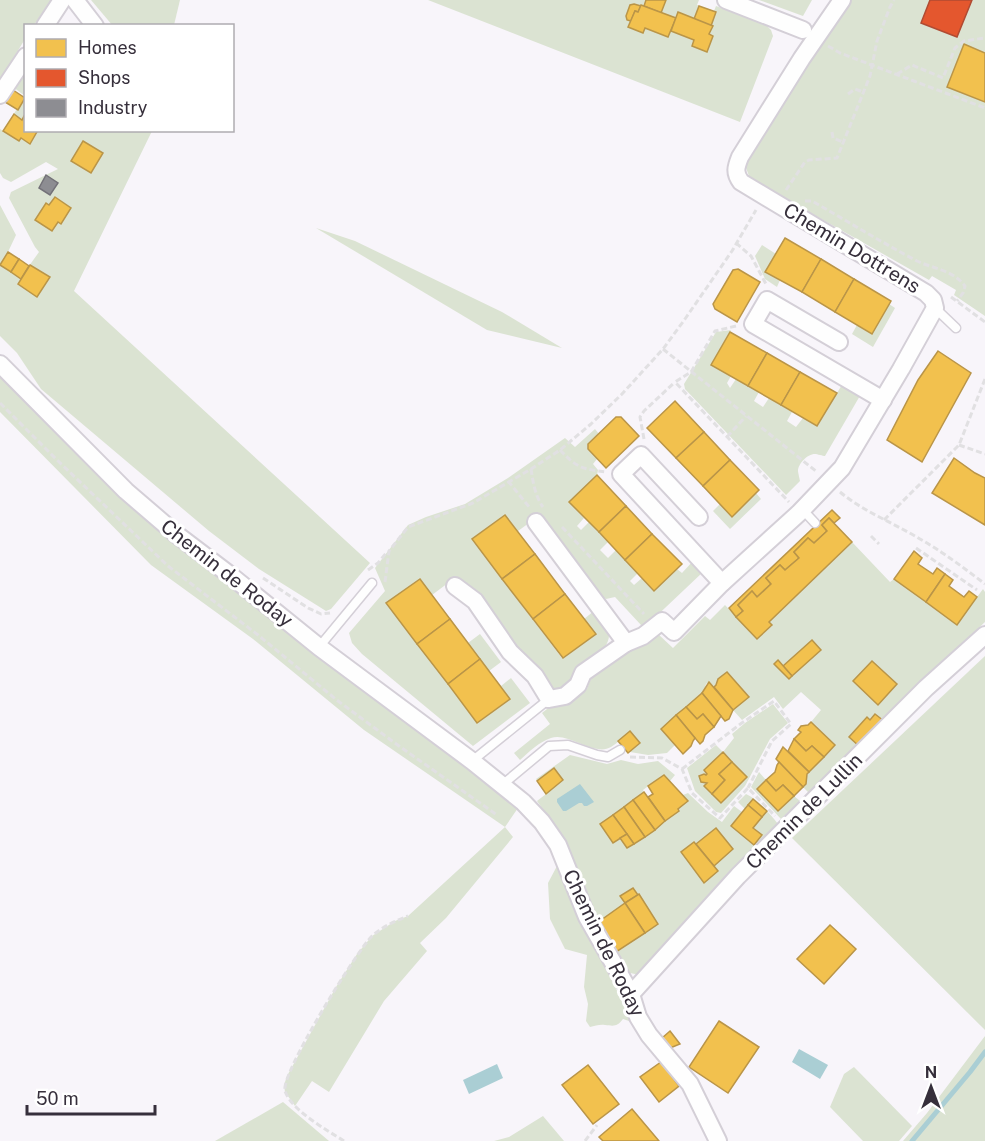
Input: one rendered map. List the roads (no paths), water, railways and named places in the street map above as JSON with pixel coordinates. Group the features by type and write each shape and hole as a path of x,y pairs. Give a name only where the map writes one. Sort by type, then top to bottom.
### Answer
{"street":[{"path":"46,24 62,0"},
{"path":"75,0 93,24"},
{"path":"726,0 810,34"},
{"name":"Chemin Dottrens","path":"626,643 643,636 662,621 674,632 842,468 935,308 933,300 926,292 741,182 737,177 735,169 740,157 810,34 842,0"},
{"path":"0,95 24,59"},
{"path":"839,342 767,300 753,324 883,400"},
{"name":"Chemin de Roday","path":"0,364 134,498 176,534 319,647 472,761 523,802 542,822 558,845 587,916 631,994 638,1017 649,1035 690,1084 718,1141"},
{"path":"699,517 641,455 621,474 722,583"},
{"path":"455,586 476,601 510,652 535,676 549,699 565,696 578,685 583,673 626,643 542,517"},
{"name":"Chemin de Lullin","path":"631,994 738,876 926,688 985,635"}],"lane":[{"path":"935,308 956,328"},
{"path":"800,511 815,523"},
{"path":"319,647 372,583"},
{"path":"472,761 549,699"},
{"path":"502,786 549,746 568,745 608,757 620,750"}],"water":[{"path":"580,784 594,802 587,806 579,803 563,811 557,799"},
{"path":"799,1049 828,1065 820,1079 792,1062"},
{"path":"497,1064 503,1078 469,1094 463,1080"}],"waterway":[{"path":"912,1141 985,1052"}]}
